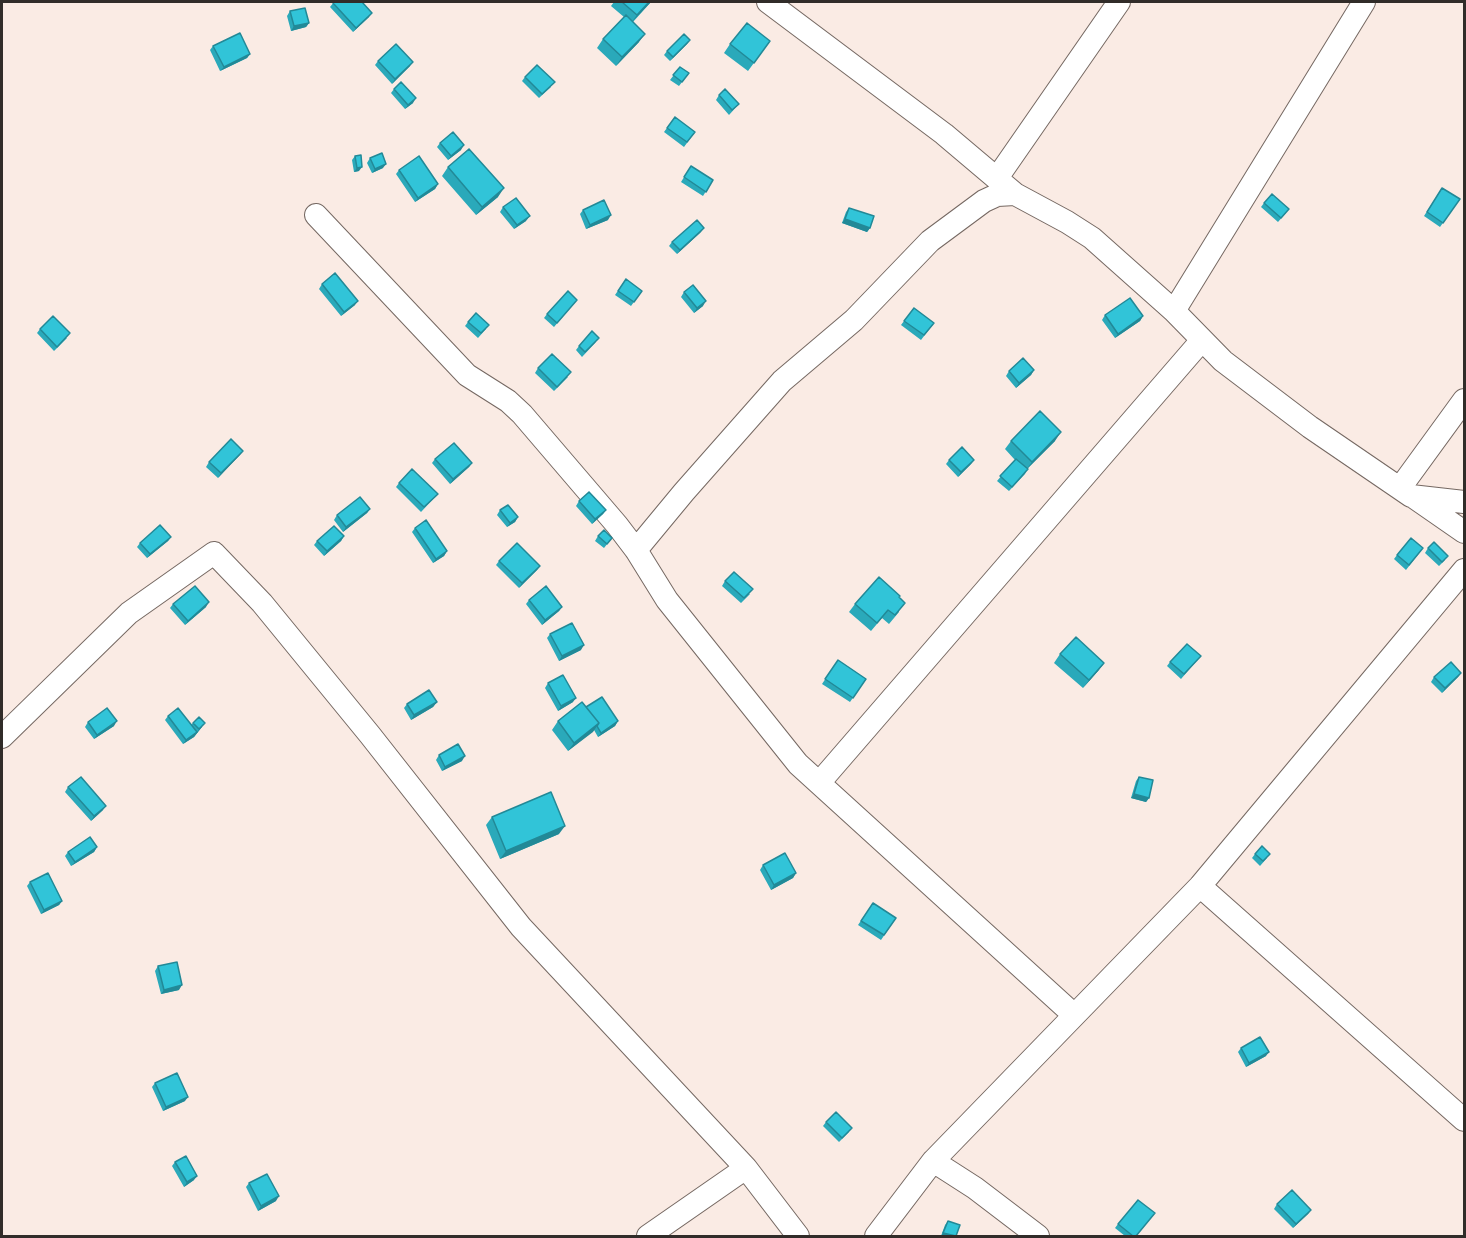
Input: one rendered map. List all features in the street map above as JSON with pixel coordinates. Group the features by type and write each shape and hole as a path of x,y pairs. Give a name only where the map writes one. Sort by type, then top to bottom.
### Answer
{"street":[{"path":"768,2 944,134 1015,194 1092,238 1174,311 1223,362 1310,427 1464,532"},
{"path":"997,178 1119,2"},
{"path":"1174,311 1364,2"},
{"path":"636,550 782,381 854,320 930,241 984,201 997,195 1015,194"},
{"path":"316,215 467,375 508,401 522,414 617,525 636,550 667,600 798,764 1074,1015"},
{"path":"819,783 1202,340"},
{"path":"1406,492 1464,400"},
{"path":"1406,492 1464,502"},
{"path":"2,737 129,614 213,553 262,603 370,735 521,927 746,1168 798,1236"},
{"path":"876,1236 933,1161 1200,886 1464,570"},
{"path":"1200,886 1464,1119"},
{"path":"933,1161 975,1188 1038,1236"},
{"path":"648,1236 746,1168"}],"building":[{"path":"334,2 362,2 372,13 356,28"},
{"path":"622,2 649,2 637,15"},
{"path":"305,8 309,23 294,26 290,11"},
{"path":"626,15 645,34 622,57 603,39"},
{"path":"747,23 770,41 754,63 730,44"},
{"path":"240,33 250,54 224,67 213,46"},
{"path":"684,34 690,40 673,57 667,51"},
{"path":"396,44 413,62 395,79 378,61"},
{"path":"537,65 555,82 542,94 525,77"},
{"path":"680,67 689,73 682,82 673,75"},
{"path":"401,82 416,98 408,105 394,89"},
{"path":"725,89 739,104 732,110 719,95"},
{"path":"675,117 695,132 687,142 667,128"},
{"path":"453,132 464,145 451,156 440,143"},
{"path":"469,149 504,188 482,207 448,167"},
{"path":"382,153 386,164 375,169 370,158"},
{"path":"361,155 362,167 357,168 355,156"},
{"path":"419,156 438,184 418,198 399,170"},
{"path":"691,166 713,180 706,192 684,177"},
{"path":"1442,188 1460,199 1443,223 1427,212"},
{"path":"1272,194 1289,209 1281,218 1264,203"},
{"path":"516,198 530,216 517,225 503,207"},
{"path":"604,200 611,215 590,225 583,210"},
{"path":"849,208 874,216 870,228 845,219"},
{"path":"697,220 704,228 680,250 672,242"},
{"path":"335,273 358,301 344,312 322,284"},
{"path":"626,279 642,291 634,302 618,291"},
{"path":"693,285 706,301 697,308 684,292"},
{"path":"568,291 577,300 557,323 547,314"},
{"path":"1130,298 1143,316 1118,334 1105,315"},
{"path":"914,308 934,323 924,335 904,321"},
{"path":"476,313 489,325 481,333 468,322"},
{"path":"53,316 70,333 57,347 40,329"},
{"path":"592,331 599,338 585,352 579,346"},
{"path":"552,354 571,372 557,387 538,368"},
{"path":"1023,358 1034,370 1019,383 1009,371"},
{"path":"1040,411 1061,432 1032,462 1011,441"},
{"path":"231,439 243,451 221,473 209,462"},
{"path":"454,443 472,463 453,479 435,459"},
{"path":"962,447 974,460 961,472 949,460"},
{"path":"1016,459 1028,469 1012,487 1000,476"},
{"path":"412,469 438,494 424,507 399,483"},
{"path":"589,492 606,510 595,519 579,501"},
{"path":"360,497 370,509 346,527 337,515"},
{"path":"508,505 518,517 510,523 500,510"},
{"path":"426,520 447,551 436,559 415,528"},
{"path":"160,525 171,537 150,554 140,543"},
{"path":"334,526 344,536 327,551 317,541"},
{"path":"604,530 612,538 607,544 598,536"},
{"path":"1411,538 1423,548 1409,565 1397,555"},
{"path":"1434,542 1448,556 1442,562 1428,548"},
{"path":"517,543 540,566 522,583 499,561"},
{"path":"734,572 753,589 744,598 725,581"},
{"path":"879,577 905,603 895,615 888,610 877,623 855,604"},
{"path":"195,586 209,602 188,621 173,604"},
{"path":"546,586 562,607 545,620 529,600"},
{"path":"572,623 584,645 562,656 550,634"},
{"path":"1076,637 1104,663 1089,680 1060,654"},
{"path":"1187,644 1201,656 1184,674 1170,662"},
{"path":"838,660 866,679 853,698 825,679"},
{"path":"1451,662 1461,673 1445,688 1434,677"},
{"path":"563,675 576,698 561,706 548,683"},
{"path":"429,690 437,702 414,715 407,704"},
{"path":"602,697 618,721 601,733 597,726 599,723 586,707"},
{"path":"582,702 599,723 574,743 558,721"},
{"path":"107,708 117,721 97,735 88,722"},
{"path":"178,708 197,732 186,740 168,716"},
{"path":"199,717 205,723 199,729 193,723"},
{"path":"458,744 465,756 445,767 439,755"},
{"path":"81,777 106,806 94,816 68,787"},
{"path":"1139,777 1153,780 1149,798 1134,794"},
{"path":"551,792 565,826 506,851 492,817"},
{"path":"90,837 97,847 75,862 68,852"},
{"path":"1262,846 1270,854 1263,861 1255,854"},
{"path":"785,853 796,873 774,885 763,865"},
{"path":"48,873 62,901 44,910 30,882"},
{"path":"873,903 896,918 884,935 861,921"},
{"path":"177,962 182,985 164,990 158,966"},
{"path":"1260,1037 1269,1052 1249,1063 1241,1048"},
{"path":"177,1073 188,1097 166,1107 155,1083"},
{"path":"836,1112 852,1128 842,1138 826,1122"},
{"path":"186,1156 197,1176 187,1182 175,1162"},
{"path":"267,1174 279,1196 261,1206 249,1183"},
{"path":"1292,1190 1311,1210 1296,1224 1277,1204"},
{"path":"1138,1200 1155,1213 1136,1236 1133,1236 1118,1224"},
{"path":"948,1221 960,1225 956,1236 943,1233"}]}
